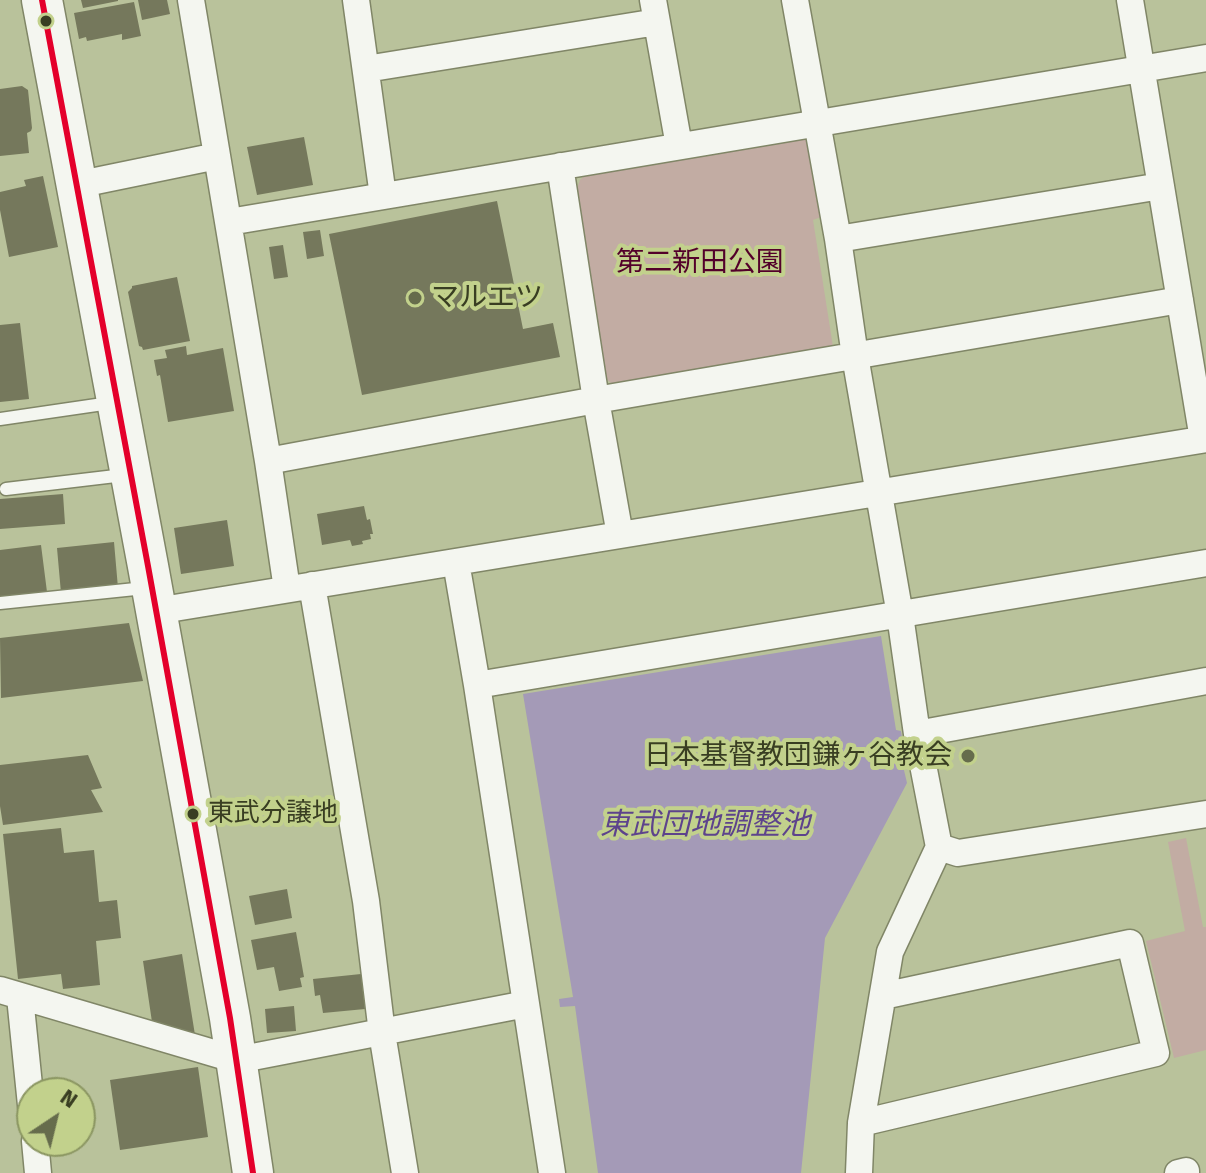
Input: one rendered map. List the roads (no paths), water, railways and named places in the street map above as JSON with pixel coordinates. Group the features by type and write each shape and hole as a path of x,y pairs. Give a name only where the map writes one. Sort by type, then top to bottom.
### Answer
{"main road":[{"path":"42,0 237,1060 253,1173"}],"street":[{"path":"191,0 268,461 299,587 366,901 382,1033 405,1173"},
{"path":"356,0 383,196"},
{"path":"795,0 838,239 917,734 939,847 890,952 861,1123 859,1173"},
{"path":"154,599 299,587 1204,439 1130,0"},
{"path":"366,69 655,11 679,146"},
{"path":"229,222 1206,58"},
{"path":"76,185 217,156"},
{"path":"560,166 620,535"},
{"path":"838,239 1161,186"},
{"path":"268,461 596,400 1180,300"},
{"path":"456,562 552,1173"},
{"path":"477,685 1206,563"},
{"path":"917,734 1206,681"},
{"path":"939,847 958,853 1206,814"},
{"path":"861,1123 1156,1053 1130,943 883,996"},
{"path":"25,1077 10,994 237,1060 526,1004"},
{"path":"1178,1173 1186,1173"}],"lane":[{"path":"0,419 117,402"},
{"path":"6,489 131,475"},
{"path":"0,603 154,599"}],"water":[{"name":"東武団地調整池","path":"881,636 896,730 901,731 902,738 897,740 907,783 825,938 801,1173 598,1173 575,1006 560,1007 559,999 573,997 523,694"}],"place":[{"name":"マルエツ","path":"415,298"},
{"name":"日本基督教団鎌ヶ谷教会","path":"968,756"},
{"name":"東武分譲地","path":"193,814"}],"park label":[{"name":"第二新田公園","path":"700,263"}]}
